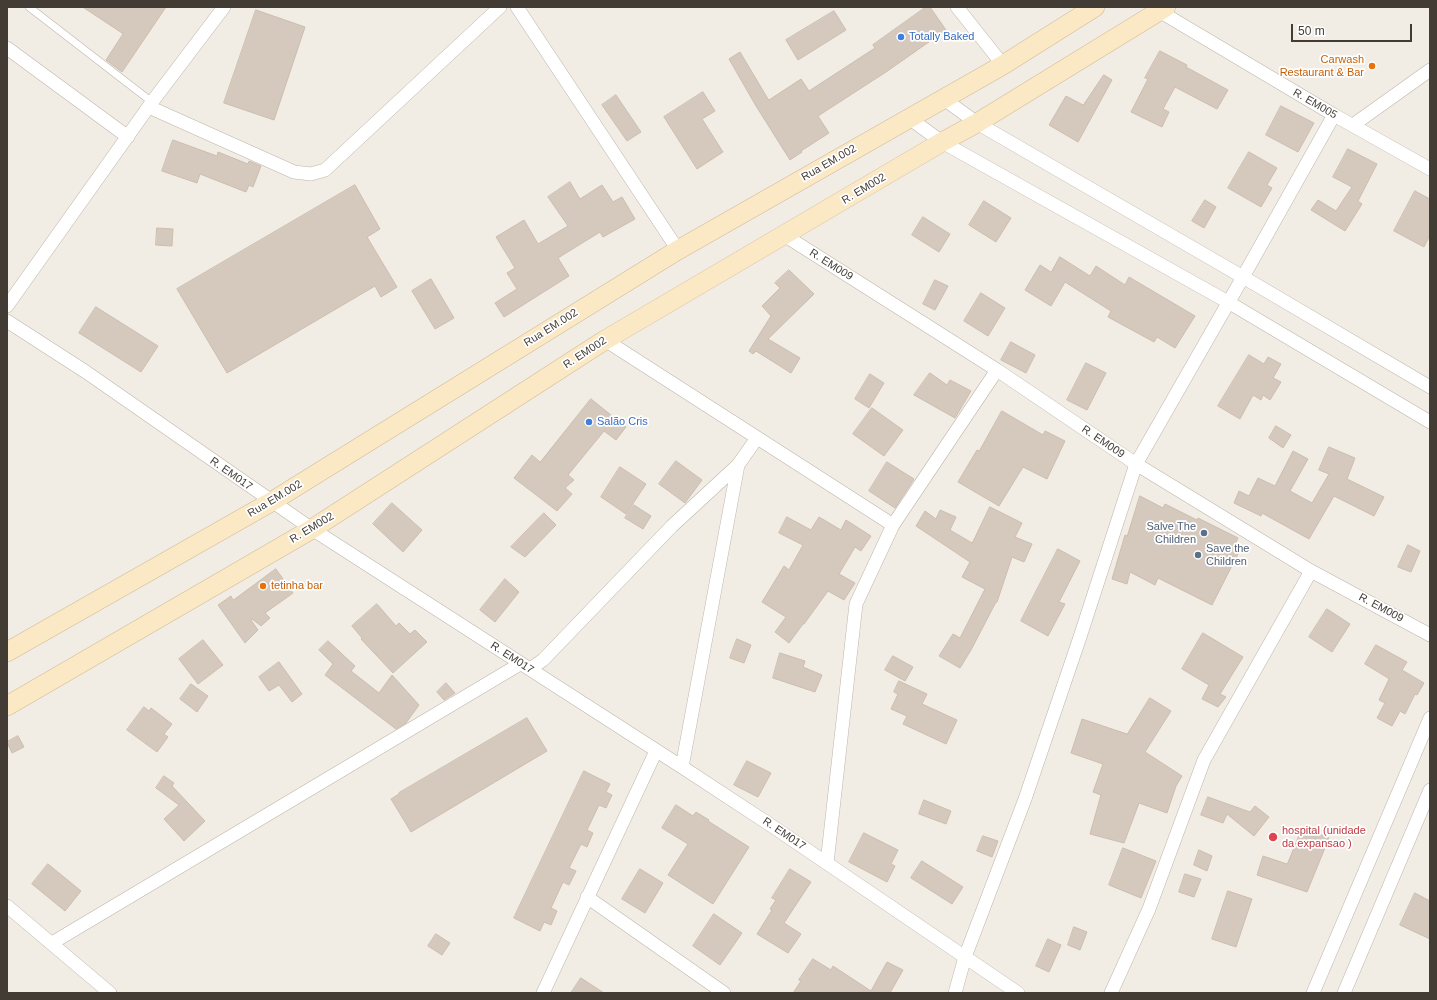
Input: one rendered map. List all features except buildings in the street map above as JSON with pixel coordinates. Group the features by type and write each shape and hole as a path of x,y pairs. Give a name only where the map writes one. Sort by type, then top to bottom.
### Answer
{"street":[{"path":"7,306 150,104 224,7"},
{"path":"150,104 294,172 310,174 325,170 500,7"},
{"path":"517,7 678,250"},
{"path":"957,7 1003,65"},
{"name":"Rua EM.002","path":"7,652 271,502 678,250 1003,65 1096,7"},
{"name":"R. EM005","path":"1163,9 1334,115 1430,169"},
{"name":"R. EM002","path":"7,706 312,529 605,340 942,142 977,123 1163,9"},
{"path":"7,48 128,137"},
{"path":"1353,125 1430,70"},
{"path":"944,98 977,123 1430,387"},
{"path":"955,993 964,958 1025,799 1080,637 1136,464 1334,115"},
{"path":"909,118 942,142 1228,302 1430,422"},
{"name":"R. EM009","path":"784,235 997,370 1136,464 1311,571 1430,635"},
{"name":"R. EM017","path":"7,321 86,372 271,502 682,767 827,863 964,958 1018,993"},
{"path":"605,340 893,525"},
{"path":"827,863 856,604 893,525 997,370"},
{"path":"52,943 525,666 543,660 672,526 738,465 757,438"},
{"path":"682,767 738,465"},
{"path":"1111,993 1149,909 1204,760 1311,571"},
{"path":"1313,993 1430,718"},
{"path":"543,993 656,751"},
{"path":"1344,993 1430,790"},
{"path":"588,897 724,993"},
{"path":"7,906 110,993"}],"lane":[{"path":"29,7 150,104"}],"place":[{"name":"Totally Baked","path":"901,37"},
{"name":"Carwash Restaurant & Bar","path":"1372,66"},
{"name":"Salão Cris","path":"589,422"},
{"name":"Salve The Children","path":"1204,533"},
{"name":"Save the Children","path":"1198,555"},
{"name":"tetinha bar","path":"263,586"},
{"name":"hospital (unidade da expansao )","path":"1273,837"}]}
